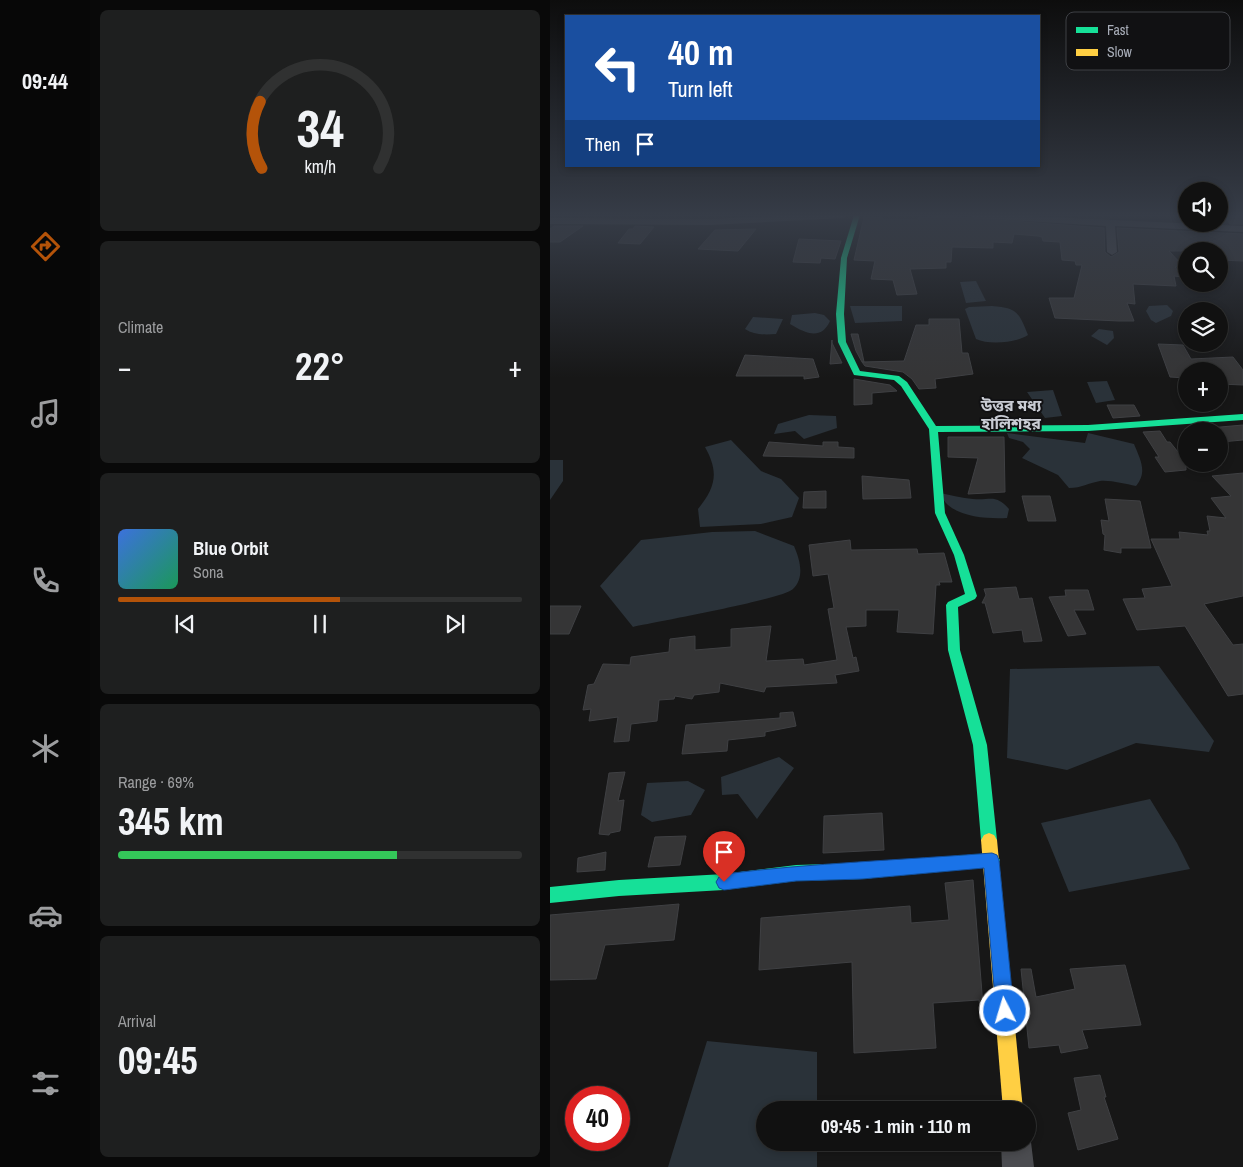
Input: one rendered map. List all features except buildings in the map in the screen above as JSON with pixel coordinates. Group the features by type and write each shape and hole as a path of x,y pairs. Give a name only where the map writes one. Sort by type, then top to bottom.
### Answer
{"street":[{"path":"843,269 840,314 842,342 857,373 896,378 904,384 934,429 940,513 958,555 971,596 952,605 954,650 980,745 992,860 1012,1101"},
{"path":"934,429 1027,431 1153,425 1243,417"},
{"path":"550,894 724,882 796,873 862,871 992,860"},
{"path":"1017,1151 1018,1167"}],"shaded area":[{"path":"976,281 986,301 966,303 960,282"},
{"path":"1167,305 1173,311 1171,316 1156,323 1151,320 1146,311 1149,306"},
{"path":"850,306 902,306 902,321 855,323"},
{"path":"992,306 1007,308 1016,313 1028,335 1017,340 1002,342 988,342 976,339 965,309 969,307"},
{"path":"815,313 824,315 830,321 822,331 817,333 807,332 790,324 792,315"},
{"path":"753,317 783,319 776,334 764,334 745,329"},
{"path":"1099,329 1113,331 1114,338 1107,345 1091,336"},
{"path":"1107,381 1115,400 1096,403 1087,382"},
{"path":"1053,390 1062,416 1045,418 1027,392"},
{"path":"809,415 836,416 837,428 804,439 795,431 774,434 778,424"},
{"path":"1007,433 1085,443 1088,433 1134,444 1142,465 1142,476 1136,486 1104,481 1069,488 1058,475 1022,458 1030,449 1023,442 1009,438"},
{"path":"731,440 761,471 781,479 799,498 792,517 761,524 700,527 698,509 709,494 714,479 712,464 705,447"},
{"path":"550,460 563,460 563,481 550,500"},
{"path":"940,493 969,499 996,499 1009,509 1007,518 978,517 959,512 944,501"},
{"path":"755,531 794,546 798,557 800,574 797,584 793,589 744,604 633,627 600,586 641,540 712,532"},
{"path":"1159,666 1214,741 1209,752 1136,743 1067,770 1007,758 1010,669"},
{"path":"779,757 794,768 757,819 738,794 722,795 721,777"},
{"path":"688,781 705,790 691,815 652,822 641,815 647,783"},
{"path":"1150,799 1177,843 1190,869 1069,892 1041,823"},
{"path":"707,1041 817,1052 817,1101 756,1101 756,1151 817,1151 817,1167 668,1167"}],"traffic: fast":[{"path":"843,269 840,314 842,342 857,373 896,378 904,384 933,429 940,513 959,555 971,596 952,605 954,650 980,745 989,840"},
{"path":"933,429 1088,428 1243,417"},
{"path":"550,895 619,888 724,882 796,873 862,871 992,860"}],"traffic: slow":[{"path":"989,840 1012,1101"}],"district":[{"name":"উত্তর মধ্য হালিশহর","path":"1011,414"}],"route":[{"path":"724,882 796,873 862,871 992,860 1005,1011"}]}
